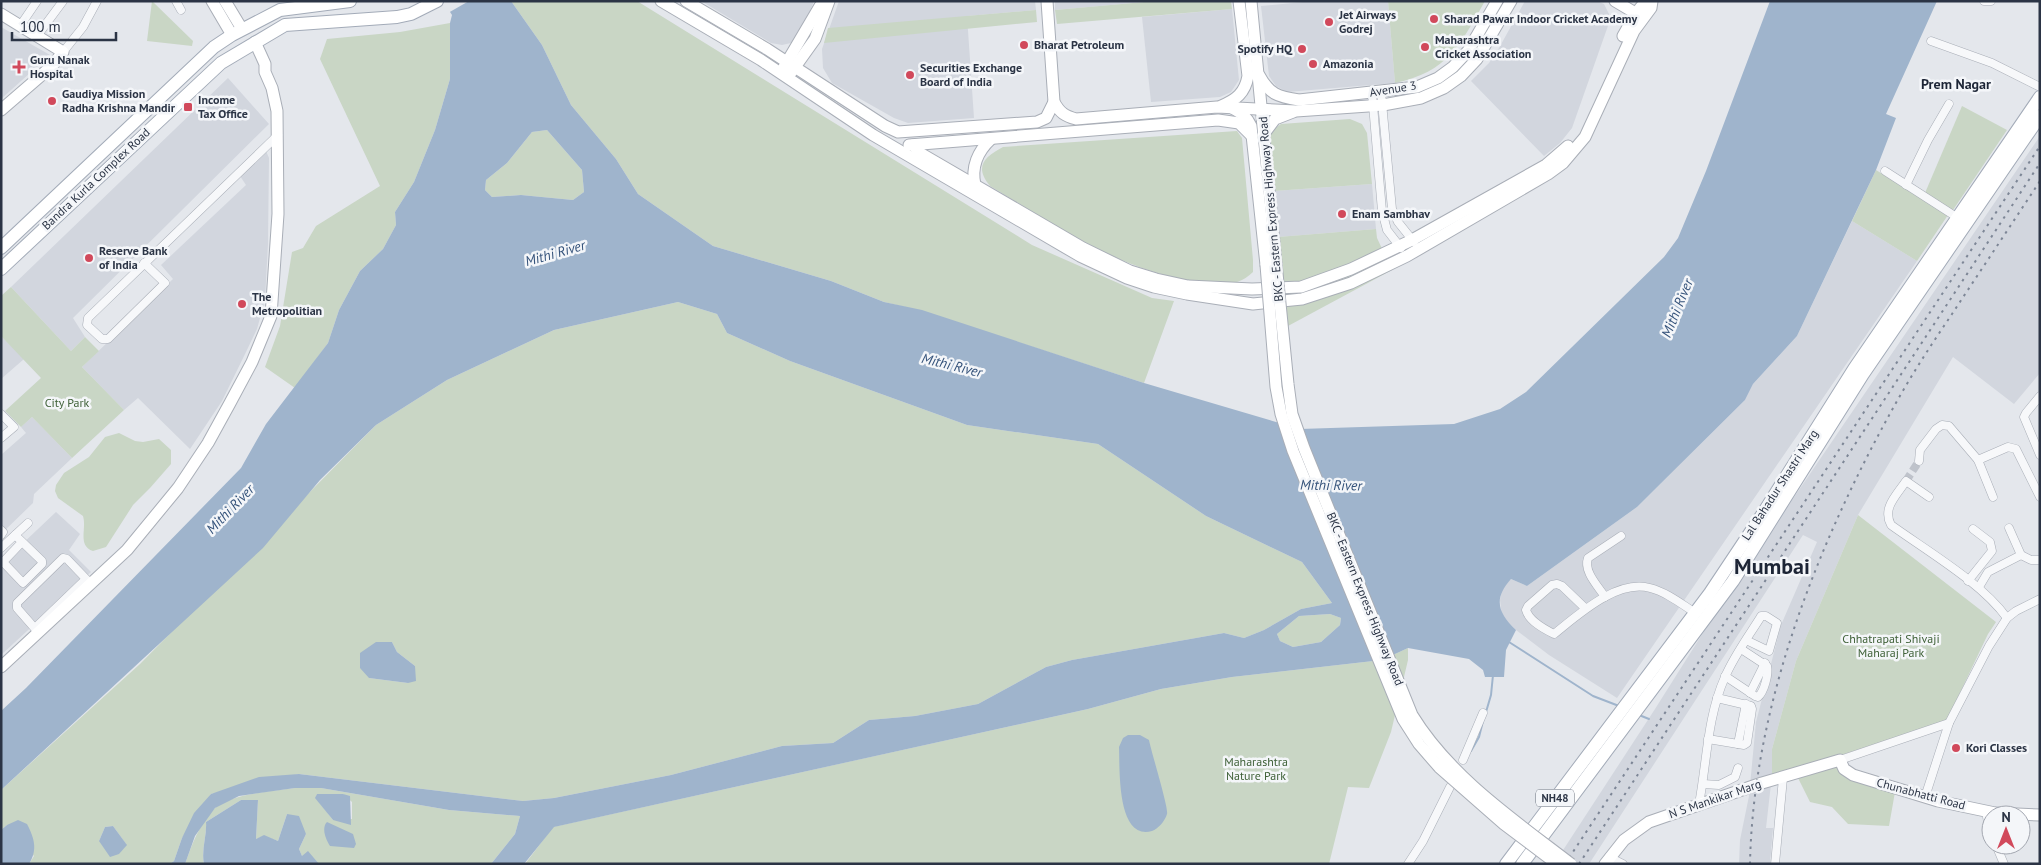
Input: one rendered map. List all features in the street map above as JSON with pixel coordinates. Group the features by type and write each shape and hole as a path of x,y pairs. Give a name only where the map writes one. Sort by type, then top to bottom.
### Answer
{"main road":[{"path":"212,1 237,32"},
{"path":"225,1 237,32"},
{"name":"Bandra Kurla Complex Road","path":"1,248 214,47 237,32 280,10 350,1"},
{"name":"Bandra Kurla Complex Road","path":"1,268 221,63 251,44 285,25 397,17 422,9 437,1"},
{"path":"661,1 784,76 873,135 1080,256 1127,278 1154,287 1253,304 1302,299 1351,283 1407,256 1416,244"},
{"path":"686,1 885,126 898,132 1037,122 1046,118 1051,112 1054,102 1047,1"},
{"path":"791,66 817,15 822,1"},
{"path":"784,76 815,39 829,1"},
{"path":"1217,107 1240,95 1246,86 1248,76 1239,1"},
{"name":"BKC - Eastern Express Highway Road","path":"1251,1 1262,109 1257,135 1271,264 1292,414 1308,458 1412,715 1426,738 1446,762 1571,864"},
{"name":"Avenue 3","path":"1259,75 1264,86 1273,94 1299,100 1417,87 1438,78 1453,67 1468,51 1497,1"},
{"path":"1038,135 1076,119 1217,107 1296,110 1378,105 1421,98 1444,88 1461,76 1477,59 1511,1"},
{"path":"1615,1 1640,16"},
{"path":"913,145 920,153 975,185 1084,248 1130,271 1188,286 1252,290 1301,288 1351,269 1399,246 1416,244 1548,174 1563,163 1585,137 1646,3"},
{"path":"1,14 63,52 52,66 1,110"},
{"path":"1482,29 1493,34"},
{"path":"1,667 89,581 127,550 178,488 208,443 252,362 271,316 278,214 277,111 272,88 265,72 265,64 251,44"},
{"name":"Lal Bahadur Shastri Marg","path":"1679,644 1694,612 1710,593 1989,181 2040,97"},
{"path":"1054,102 1059,111 1066,116 1076,119"},
{"path":"1231,108 1242,113 1248,119 1257,135"},
{"path":"1257,135 1275,120 1296,110"},
{"name":"Lal Bahadur Shastri Marg","path":"1948,241 1958,218 2040,116"},
{"path":"890,144 913,145 1218,120 1239,123 1257,135"},
{"path":"975,185 972,174 978,153 991,139"},
{"name":"BKC - Eastern Express Highway Road","path":"1271,264 1276,387 1281,414 1293,452 1403,719 1418,744 1439,767 1504,824 1557,864"},
{"path":"1252,290 1253,304"},
{"name":"Lal Bahadur Shastri Marg","path":"1522,864 1609,736 1679,644 1733,581 1779,511 1858,372"},
{"path":"1762,515 1779,511"},
{"name":"N S Mankikar Marg","path":"1608,860 1624,840 1649,822 1699,804 1840,760"},
{"name":"Chunabhatti Road","path":"1840,760 1844,769 1853,775 1926,797 1981,810"},
{"name":"Lal Bahadur Shastri Marg","path":"1506,864 1588,766"}],"street":[{"path":"20,26 37,1"},
{"path":"37,36 63,1"},
{"path":"63,52 83,27 97,1"},
{"path":"176,1 181,10"},
{"path":"1984,1 1990,1"},
{"path":"1931,41 1992,63 2040,87"},
{"path":"1377,92 1382,212 1387,230 1407,256"},
{"path":"1906,185 1928,140 1949,104"},
{"path":"1378,105 1392,209 1398,222 1416,244"},
{"path":"144,263 165,283 108,339 102,339 88,325 88,318 144,263 278,135"},
{"path":"1885,171 1958,218"},
{"path":"2040,396 2024,417 2040,455"},
{"path":"1,414 14,427 1,438"},
{"path":"1919,462 1920,450 1936,429 1942,426 1949,426 1978,460 1993,497"},
{"path":"1978,460 2012,447 2016,449 2040,497"},
{"path":"1929,497 1906,481 1888,508 1886,517 1891,525 1978,587 2000,608 2007,618"},
{"path":"1,548 28,523"},
{"path":"2009,528 2022,555 2031,560 2040,560"},
{"path":"1,530 3,532 1,535"},
{"path":"1968,580 1992,551 1990,542 1973,530"},
{"path":"15,535 22,542 43,563 23,583 3,562 22,542"},
{"path":"1604,597 1586,568 1586,562 1588,558 1621,536"},
{"path":"1978,587 1988,572 2022,555"},
{"path":"37,630 17,608 17,603 63,558 67,558 89,581"},
{"path":"1585,608 1562,586 1556,584 1552,585 1526,610 1528,615 1543,628 1554,634 1585,608 1604,597 1633,587 1643,586 1665,594 1694,612"},
{"path":"1926,797 1949,723 1989,646 2007,618 2040,599"},
{"path":"1699,804 1708,739 1717,698 1725,676 1746,640 1761,616 1766,616 1777,623 1769,651 1746,640"},
{"path":"1725,676 1752,689 1758,697 1762,691 1768,671 1765,663 1741,649"},
{"path":"1752,689 1765,663"},
{"path":"1708,739 1738,744 1747,743 1746,722 1752,707 1717,698"},
{"path":"1464,760 1483,713"},
{"path":"1840,760 1949,723"},
{"path":"1703,784 1714,785 1725,782 1735,777 1738,768"},
{"path":"1775,864 1783,778"},
{"path":"1408,864 1423,841 1450,787"},
{"path":"1608,860 1623,864"}],"shaded area":[{"path":"701,1 814,1 799,38 791,43 782,45 771,43"},
{"path":"839,1 1035,1 1036,10 967,16 974,118 908,123 894,118 832,83 823,68 822,49"},
{"path":"1055,1 1155,1 1055,10"},
{"path":"1313,1 1388,1 1395,83 1287,92 1276,86 1269,76 1261,6"},
{"path":"1525,1 1597,1 1604,4 1609,14 1609,23 1572,128 1560,143 1544,156 1471,81 1489,63"},
{"path":"1232,9 1239,80 1231,92 1220,97 1151,102 1142,17"},
{"name":"Guru Nanak Hospital","path":"1,27 50,55 1,99"},
{"path":"228,78 269,124 73,318 85,337 71,351 11,287"},
{"path":"2040,136 2040,373 2014,404 1953,357 1858,515 1796,661 1772,749 1772,775 1766,828 1773,828 1770,864 1739,864 1740,840 1749,796 1756,722 1781,625 1817,542 1803,535 1589,864 1554,864 1720,606"},
{"path":"266,151 269,158 265,300 257,329 222,401 190,449 138,398 124,410 82,367 173,279 161,265 246,185 240,176"},
{"path":"1372,184 1376,229 1278,237 1274,191"},
{"path":"1852,221 1917,261 1617,698 1549,655 1502,617 1500,600 1502,588 1511,579 1527,586 1637,507 1745,400 1753,384 1797,336"},
{"path":"1,336 24,359 1,379"},
{"path":"32,417 72,458 34,494 33,503 1,534 1,455 26,433 21,427"},
{"path":"56,512 80,534 69,550 91,572 1,655 1,564"}],"green space":[{"path":"152,1 193,41 192,46 147,41"},
{"path":"511,1 637,1 1032,245 1152,298 1174,301 1144,383 922,311 884,302 831,281 713,246 638,194 616,159 571,105 542,45"},
{"path":"1155,1 1231,1 1232,9 1057,24 1055,10"},
{"name":"Maharashtra Cricket Association","path":"1388,1 1485,1 1460,43 1440,64 1428,72 1395,83"},
{"path":"1036,10 1037,22 824,43 828,28"},
{"path":"450,23 450,79 435,130 414,182 395,212 396,225 383,249 360,271 339,310 328,343 295,388 265,367 280,326 292,252 303,248 316,226 380,186 320,59 327,39 400,32"},
{"path":"1962,106 2007,130 1953,210 1925,193"},
{"path":"1350,119 1362,124 1367,133 1372,184 1274,191 1269,138 1274,129 1281,124"},
{"path":"547,130 582,170 584,192 573,200 521,195 492,197 485,190 486,180 507,163 532,132"},
{"path":"1237,131 1242,138 1253,272 1235,283 1215,284 1171,277 1117,258 1065,231 990,186 985,179 982,168 986,159 1003,147"},
{"path":"1876,170 1948,215 1917,261 1852,221"},
{"path":"1376,229 1377,238 1392,270 1288,326 1278,237"},
{"name":"City Park","path":"11,287 71,351 85,337 99,351 82,367 124,410 72,458 32,417 21,427 5,411 41,378 1,336 1,296"},
{"path":"678,302 717,314 727,333 790,361 967,425 1098,444 1206,516 1302,562 1332,603 1301,609 1264,630 1244,638 1224,633 1072,660 1046,667 978,704 915,716 869,720 833,743 782,746 671,775 554,798 523,801 299,774 211,794 182,838 174,861 170,864 29,864 34,856 7,825 1,830 1,790 140,664 376,425 447,380 554,330","holes":["392,642 397,652 415,666 408,683 369,678","113,826 126,844 99,841 105,827"]},
{"name":"City Park","path":"119,433 135,441 143,442 159,439 171,450 171,464 133,505 106,547 93,551 85,545 83,516 58,498 55,491 56,485 64,473 89,457 105,437"},
{"name":"Chhatrapati Shivaji Maharaj Park","path":"1858,515 1996,622 1988,634 1947,720 1839,756 1772,775 1772,749 1796,661"},
{"path":"1330,614 1341,618 1340,625 1321,642 1293,647 1280,641 1277,634 1299,616"},
{"name":"Maharashtra Nature Park","path":"1408,648 1408,660 1391,732 1369,788 1348,787 1329,864 525,864 553,827 1088,709 1161,689 1232,677 1382,660"},
{"path":"1838,763 1895,792 1889,826 1848,824 1832,807 1810,802 1798,778"},
{"path":"295,788 321,788 449,810 520,816 515,834 491,864 319,864 302,856 299,849 306,834 287,814 278,841 264,836 256,839 258,800 241,800 206,822 204,864 185,864 200,828 214,809 221,804 240,797","holes":["317,794 343,794 352,802 352,819 333,820 316,798"]}],"water":[{"name":"Mithi River","path":"443,1 511,1 542,45 571,105 616,159 638,194 713,246 831,281 884,302 922,310 1144,383 1300,429 1454,424 1500,409 1526,392 1664,257 1678,238 1706,171 1770,1 1937,1 1886,114 1896,118 1876,170 1797,336 1753,384 1745,400 1637,507 1527,586 1511,579 1505,586 1500,599 1500,606 1505,618 1516,630 1506,650 1504,677 1485,677 1483,670 1469,659 1408,648 1382,660 1232,677 1161,689 1088,709 554,827 524,864 491,864 515,834 520,816 449,810 321,788 295,788 239,796 215,808 195,836 185,864 170,864 174,861 194,813 211,794 259,777 299,774 523,801 554,798 671,775 782,746 833,743 869,720 915,716 978,704 1046,667 1072,660 1224,633 1244,638 1264,630 1301,609 1332,603 1302,562 1206,516 1098,444 967,425 790,361 727,333 717,314 678,302 554,330 447,380 376,425 320,480 263,548 1,790 1,711 26,688 241,468 266,424 328,343 339,310 360,271 383,249 396,225 395,212 414,182 435,130 450,79 450,23 452,15","holes":["547,130 582,170 584,192 573,200 521,195 492,197 485,190 486,180 507,163 532,132","1330,614 1341,618 1340,625 1321,642 1293,647 1280,641 1277,634 1299,616"]},
{"path":"376,642 392,642 397,652 415,666 416,681 408,683 369,678 360,668 360,653"},
{"path":"1128,735 1140,735 1149,740 1163,791 1167,814 1161,824 1152,831 1140,831 1132,825 1122,800 1119,747 1123,738"},
{"path":"317,794 343,794 350,796 351,825 333,820 315,798"},
{"path":"241,800 258,800 256,839 264,835 278,841 287,814 299,816 306,834 299,849 302,856 308,851 319,864 204,864 206,822"},
{"path":"18,820 27,824 32,834 34,848 32,859 29,864 1,864 1,830"},
{"path":"327,822 353,834 356,844 354,848 330,846 324,831"},
{"path":"113,826 127,845 119,854 110,857 99,841 105,827"}],"pier":[{"path":"440,1 469,1 448,13"}],"waterway":[{"path":"1509,642 1593,696 1619,706"},
{"path":"1486,712 1491,695 1493,675"},
{"path":"1639,715 1649,719"},
{"path":"1471,751 1479,737 1483,721"}],"tunnel":[{"path":"1906,481 1919,461"}],"railway":[{"path":"1565,864 2040,146"},
{"path":"1579,864 2040,163"},
{"path":"1750,864 1754,805 1763,746 1776,687 1794,629 1815,572 1864,462 1913,373 2040,181"}],"place":[{"name":"Sharad Pawar Indoor Cricket Academy","path":"1434,19"},
{"name":"Jet Airways Godrej","path":"1329,22"},
{"name":"Bharat Petroleum","path":"1024,45"},
{"name":"Maharashtra Cricket Association","path":"1425,47"},
{"name":"Spotify HQ","path":"1302,49"},
{"name":"Amazonia","path":"1313,64"},
{"name":"Guru Nanak Hospital","path":"19,67"},
{"name":"Securities Exchange Board of India","path":"910,75"},
{"name":"Gaudiya Mission Radha Krishna Mandir","path":"52,101"},
{"name":"Income Tax Office","path":"188,107"},
{"name":"Enam Sambhav","path":"1342,214"},
{"name":"Reserve Bank of India","path":"89,258"},
{"name":"The Metropolitian","path":"242,304"},
{"name":"Kori Classes","path":"1956,748"}],"district":[{"name":"Prem Nagar","path":"1956,84"},
{"name":"Mumbai","path":"1772,566"}]}
